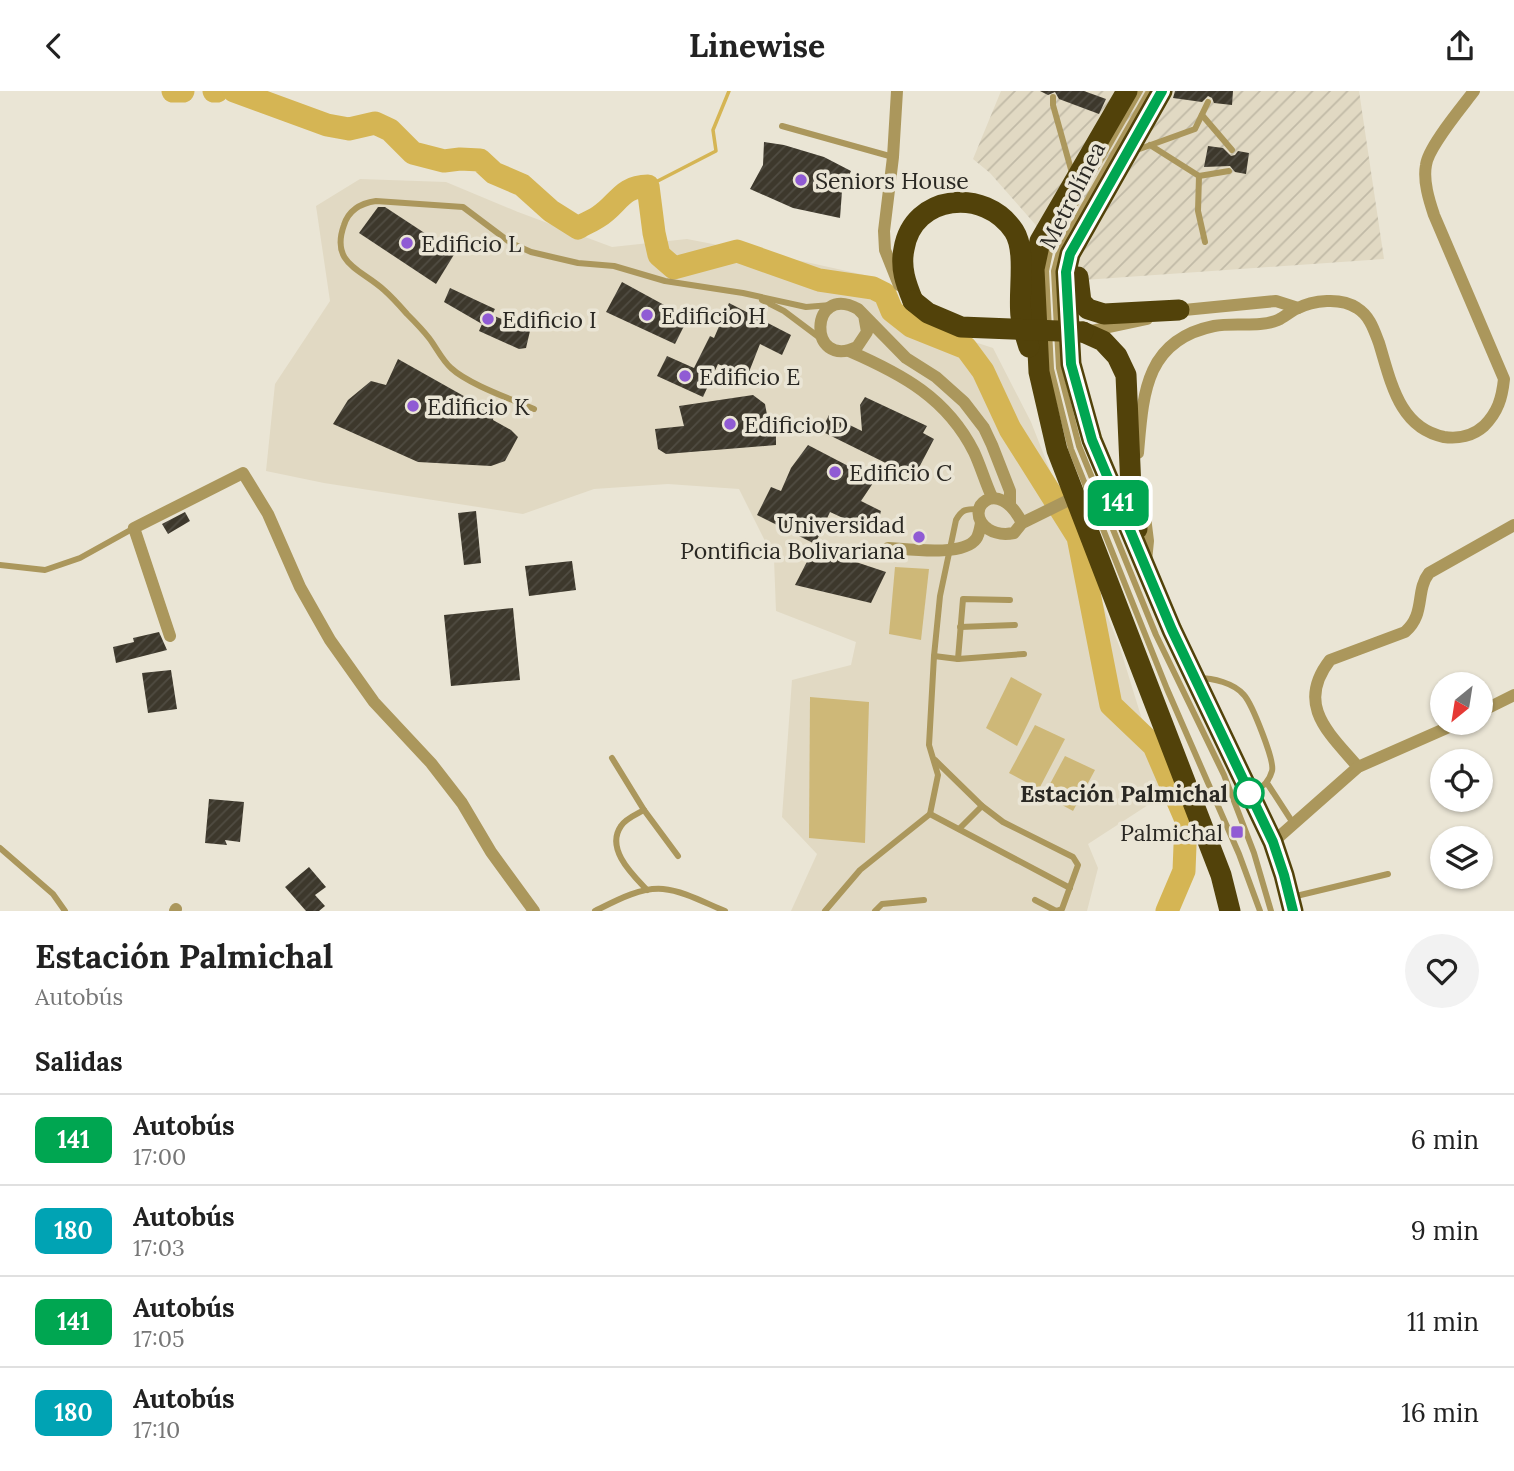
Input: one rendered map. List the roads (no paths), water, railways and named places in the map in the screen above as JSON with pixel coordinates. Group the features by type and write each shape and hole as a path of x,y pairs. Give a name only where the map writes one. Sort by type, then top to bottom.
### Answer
{"highway":[{"path":"1039,372 1034,269 1040,241 1127,91"},
{"path":"1162,91 1070,254 1066,272 1071,364 1092,440 1145,568 1195,678 1259,789 1292,904"},
{"path":"1145,568 1131,489 1126,375 1117,356 1103,341 1083,332 961,327 928,313 913,301 903,267 904,249 909,233 921,217 938,206 967,201 986,206 1005,219 1019,242 1021,316 1039,372 1069,500 1216,863 1230,911"},
{"path":"1077,240 1079,293 1081,303 1088,309 1104,314 1178,310"}],"street":[{"path":"897,91 893,157 884,231 885,250 900,287 913,301"},
{"path":"1145,568 1148,541 1138,456 1142,405 1155,363 1167,348 1190,333 1215,325 1276,321 1298,308 1321,301 1354,305 1364,312 1373,326 1392,383 1406,414 1419,428 1433,435 1455,439 1468,436 1481,428 1495,413 1502,399 1504,379 1434,215 1428,194 1426,165 1431,151 1474,91"},
{"path":"1083,332 1178,310 1276,301 1298,308"},
{"path":"992,497 973,450 947,411 909,380 849,351 834,350 822,339 819,326 824,313 835,305 851,305 906,358 936,377 964,402 988,437 1010,491 1010,504"},
{"path":"849,351 863,341 867,324 864,315"},
{"path":"170,636 134,528 243,473 268,514 300,587 330,641 374,702 431,763 462,803 491,852 534,911"},
{"path":"888,548 940,551 973,542 978,537 981,523 978,509 985,500 992,497 1010,504 1022,523"},
{"path":"981,523 990,530 1008,535 1014,533 1022,523 1069,500"},
{"path":"1359,767 1321,721 1314,707 1315,691 1323,669 1330,660 1405,632 1418,615 1425,579 1429,573 1514,525"},
{"path":"1493,706 1514,695"},
{"path":"1273,842 1359,767 1431,735"}],"lane":[{"name":"Metrolínea","path":"1140,91 1051,247 1046,271 1051,369 1071,449 1171,697 1239,854 1260,911"},
{"name":"Metrolínea","path":"1149,91 1060,248 1054,271 1059,368 1079,446 1156,635 1224,775 1254,853 1271,911"},
{"path":"1053,97 1075,182"},
{"path":"1125,155 1195,129 1208,102"},
{"path":"1202,115 1232,150"},
{"path":"782,126 893,157"},
{"path":"1150,145 1199,176 1229,171"},
{"path":"1199,176 1198,211 1205,242"},
{"path":"534,409 451,368 428,337 384,290 345,260 340,237 345,220 352,211 365,203 376,201 463,207 511,243 531,252 578,263 626,268 665,281 806,307 835,305"},
{"path":"750,295 784,311 822,339"},
{"path":"825,911 860,870 930,814 937,775 929,745 929,722 940,596 956,520 967,508 978,509"},
{"path":"0,565 45,570 80,558 134,528"},
{"path":"958,659 963,599 1010,600"},
{"path":"960,627 1015,625"},
{"path":"934,656 958,659 1024,654"},
{"path":"1195,678 1209,678 1234,687 1245,696 1271,756 1273,769 1259,789 1293,823"},
{"path":"612,758 644,810 678,856"},
{"path":"933,759 982,806 1003,822 1073,857 1079,865 1062,909 1056,911 1035,900"},
{"path":"959,829 982,806"},
{"path":"644,810 621,824 617,835 618,853 628,870 647,890"},
{"path":"930,814 1070,888"},
{"path":"0,848 53,894 65,911"},
{"path":"1292,904 1388,874"},
{"path":"595,911 647,890 662,889 725,911"},
{"path":"875,911 882,904 924,900"}],"waterway":[{"path":"173,91 183,91"},
{"path":"234,91 327,125 349,129 375,123 390,130 413,153 444,161 480,160 494,173 522,185 551,211 578,228 605,212 632,189 648,186 659,255 674,268 737,251 819,280 873,288 885,294 892,311 911,326 966,348 983,371 1010,429 1078,537 1111,705 1154,746 1186,820 1184,871 1167,911"},
{"path":"648,186 716,151 713,130 729,91"}],"place":[{"name":"Seniors House","path":"801,180"},
{"name":"Edificio L","path":"407,243"},
{"name":"Edificio H","path":"647,315"},
{"name":"Edificio I","path":"488,319"},
{"name":"Edificio E","path":"685,376"},
{"name":"Edificio K","path":"413,406"},
{"name":"Edificio D","path":"730,424"},
{"name":"Edificio C","path":"835,472"},
{"name":"Universidad Pontificia Bolivariana","path":"919,537"},
{"name":"Estación Palmichal","path":"1249,793"},
{"name":"Palmichal","path":"1237,832"}]}
